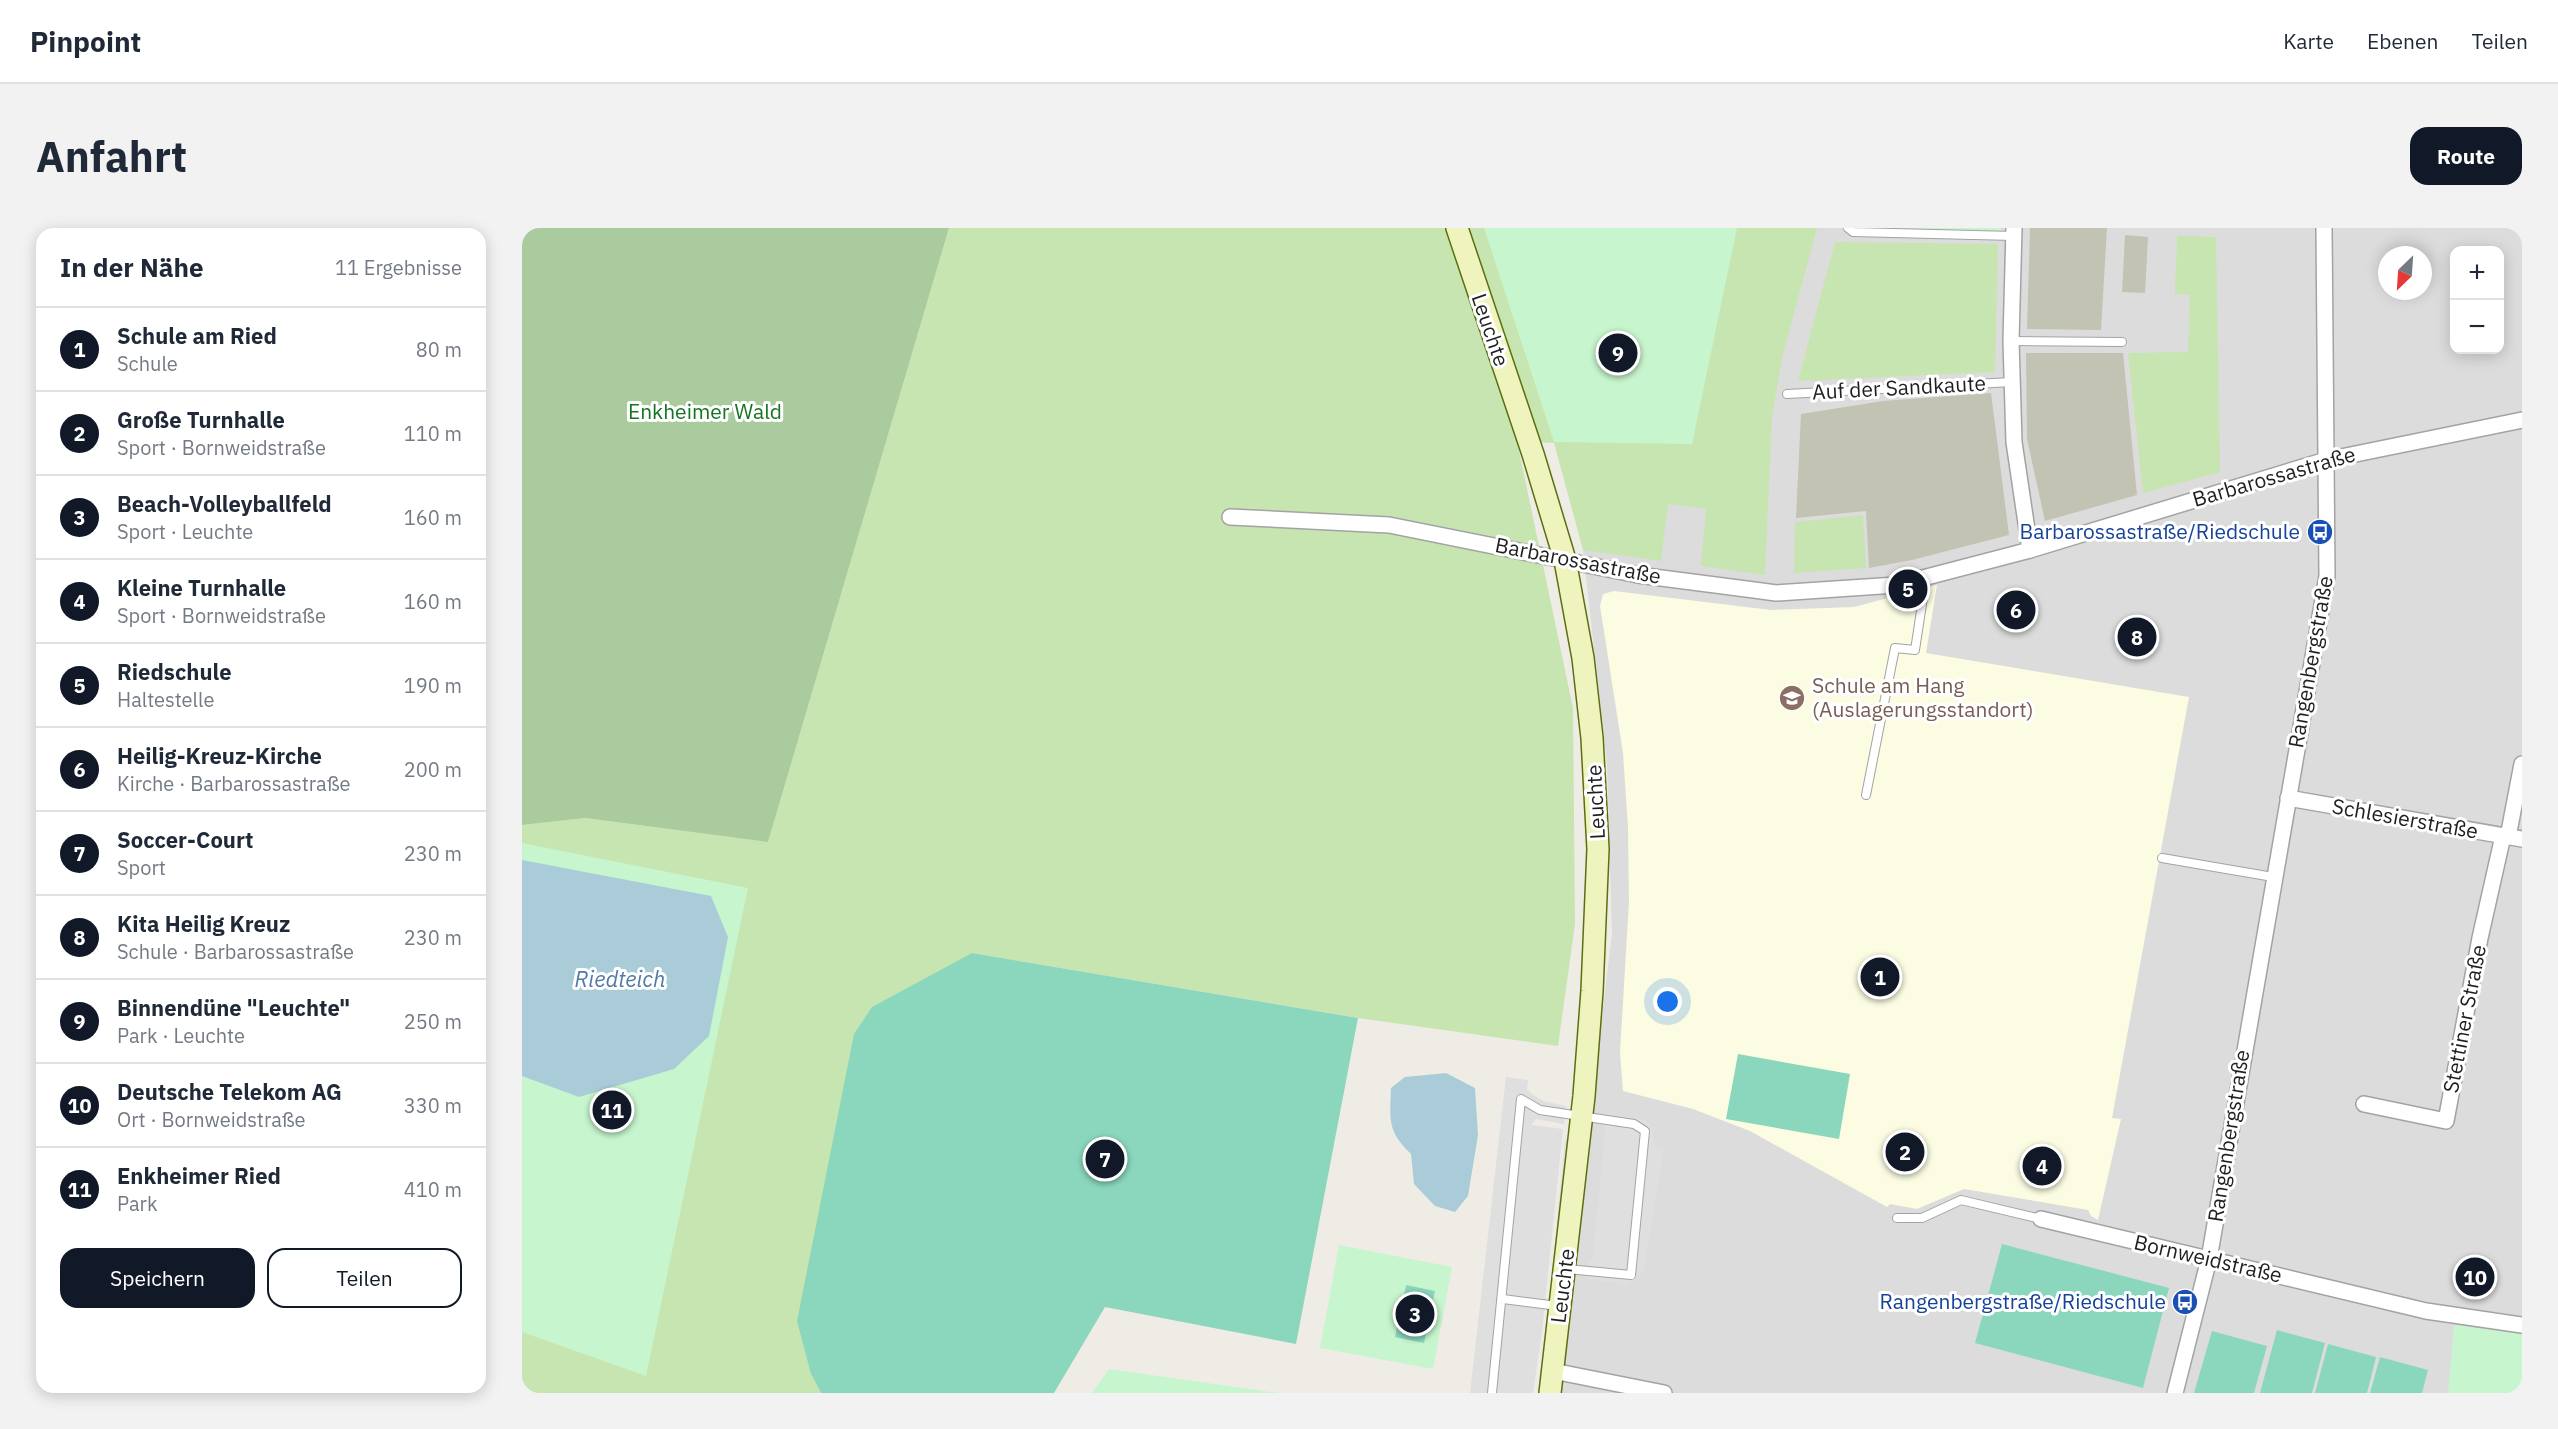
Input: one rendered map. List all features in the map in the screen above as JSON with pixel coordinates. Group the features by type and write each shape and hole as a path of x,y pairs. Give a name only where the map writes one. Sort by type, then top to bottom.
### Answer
{"street":[{"name":"Leuchte","path":"1457,228 1533,454 1565,560 1588,704 1598,849 1593,980 1581,1116 1550,1393"},
{"name":"Rangenbergstraße","path":"2175,1393 2209,1259 2327,576 2324,228"},
{"name":"Auf der Sandkaute","path":"2014,232 2011,341 2014,442 2030,550"},
{"name":"Barbarossastraße","path":"1230,517 1389,525 1638,575 1776,593 1896,585 2030,550 2326,460 2522,420"},
{"name":"Stettiner Straße","path":"2364,1104 2446,1121 2480,938 2511,837 2522,764"},
{"name":"Schlesierstraße","path":"2288,798 2511,837"},
{"name":"Bornweidstraße","path":"2040,1219 2426,1311 2522,1325"},
{"path":"1553,1371 1664,1393"}],"lane":[{"path":"1848,228 1853,232 1871,233 2014,232"},
{"path":"2011,341 2122,342"},
{"name":"Auf der Sandkaute","path":"1787,394 2012,382"},
{"path":"1866,795 1895,648 1915,651 1926,578"},
{"path":"2162,858 2273,878"},
{"path":"1492,1393 1521,1099 1540,1110 1641,1126 1646,1137 1631,1275 1565,1269"},
{"name":"Bornweidstraße","path":"1897,1218 1922,1218 1961,1200 2040,1219"},
{"path":"1503,1299 1560,1307"}],"shaded area":[{"path":"1745,228 2522,228 2522,1393 1556,1393 1612,934 1607,764 1583,550 1561,449"},
{"path":"2030,228 2107,228 2101,330 2027,329"},
{"path":"2125,235 2148,237 2145,293 2122,292"},
{"path":"2026,353 2123,353 2137,495 2045,521 2027,439"},
{"path":"1991,393 2009,535 1912,560 1869,568 1866,511 1796,518 1801,414 1883,401"},
{"path":"1937,585 1926,653 2189,697 2112,1118 2121,1119 2098,1220 2091,1216 2088,1210 1964,1189 1917,1209 1890,1204 1887,1207 1750,1131 1693,1109 1623,1091 1620,1052 1629,902 1628,828 1623,753 1600,606 1603,594 1614,591 1771,610 1854,607"},
{"path":"1506,1077 1528,1080 1527,1089 1533,1095 1543,1101 1566,1106 1564,1124 1536,1119 1531,1125 1563,1129 1542,1332 1533,1393 1470,1393"},
{"path":"1604,1113 1646,1120 1653,1132 1653,1147 1664,1148 1644,1271 1626,1284 1587,1279 1589,1261 1592,1261 1606,1126 1603,1125"},
{"path":"1569,1138 1554,1286 1551,1284 1565,1140"}],"green space":[{"name":"Enkheimer Wald","path":"522,228 949,228 768,842 585,818 522,825"},
{"path":"949,228 1817,228 1782,358 1772,417 1765,575 1701,566 1706,509 1668,504 1661,561 1583,550 1554,443 1517,441 1573,708 1575,924 1558,1046 1358,1018 972,953 811,1374 821,1393 522,1393 522,825 585,818 768,842"},
{"path":"1484,228 1737,228 1692,444 1554,442"},
{"path":"1884,228 2001,228 2001,231"},
{"path":"2177,236 2216,237 2220,472 2143,493 2128,353 2188,352 2190,295 2175,294"},
{"path":"1835,242 1998,244 1995,372 1798,381"},
{"path":"1863,515 1866,568 1794,573 1795,522"},
{"path":"522,843 748,888 646,1376 522,1332"},
{"path":"972,953 1358,1018 1296,1344 1105,1307 1054,1393 821,1393 811,1374 797,1321 854,1034 872,1007"},
{"path":"1738,1054 1850,1074 1839,1139 1726,1119"},
{"path":"2002,1244 2169,1288 2143,1388 1975,1343"},
{"path":"1339,1245 1452,1267 1433,1369 1320,1348"},
{"path":"1406,1285 1435,1291 1424,1343 1395,1337"},
{"path":"2454,1325 2522,1334 2522,1393 2448,1393"},
{"path":"2277,1330 2325,1343 2312,1393 2260,1393"},
{"path":"2212,1331 2267,1346 2254,1393 2194,1393"},
{"path":"2328,1344 2376,1357 2367,1393 2315,1393"},
{"path":"2380,1357 2428,1370 2422,1393 2370,1393"},
{"path":"1109,1369 1278,1393 1092,1393"}],"water":[{"name":"Riedteich","path":"522,860 711,896 728,937 709,1036 674,1069 579,1097 522,1076"},
{"path":"1446,1073 1475,1088 1478,1135 1468,1196 1455,1212 1435,1206 1414,1184 1411,1154 1394,1131 1391,1117 1391,1088 1405,1077"}],"place":[{"name":"Binnendüne \"Leuchte\"","path":"1618,353"},
{"name":"Barbarossastraße/Riedschule","path":"2320,532"},
{"name":"Riedschule","path":"1908,589"},
{"name":"Heilig-Kreuz-Kirche","path":"2016,610"},
{"name":"Kita Heilig Kreuz","path":"2137,637"},
{"name":"Schule am Hang (Auslagerungsstandort)","path":"1792,698"},
{"name":"Schule am Ried","path":"1880,977"},
{"name":"Enkheimer Ried","path":"612,1110"},
{"name":"Große Turnhalle","path":"1905,1152"},
{"name":"Soccer-Court","path":"1105,1159"},
{"name":"Kleine Turnhalle","path":"2042,1166"},
{"name":"Deutsche Telekom AG","path":"2475,1277"},
{"name":"Rangenbergstraße/Riedschule","path":"2185,1302"},
{"name":"Beach-Volleyballfeld","path":"1415,1314"}]}
